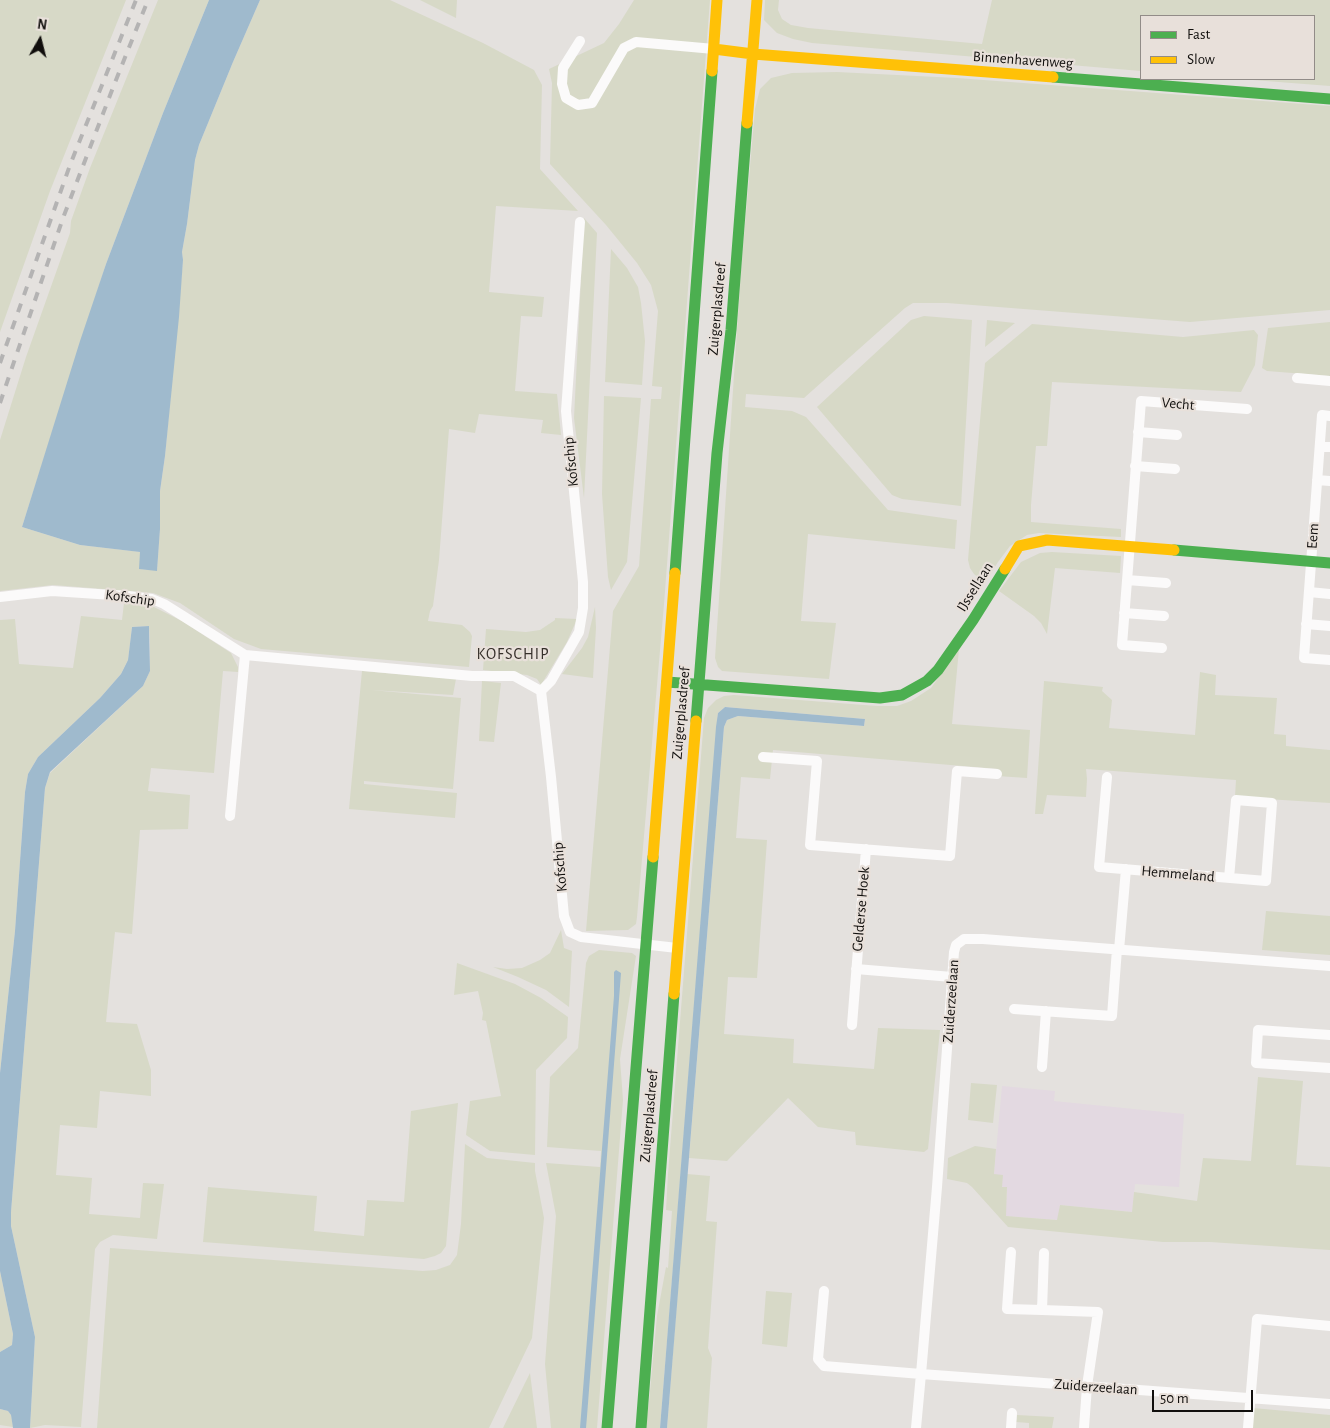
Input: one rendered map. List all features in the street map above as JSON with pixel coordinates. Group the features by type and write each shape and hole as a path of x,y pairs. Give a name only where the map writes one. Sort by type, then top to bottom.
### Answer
{"main road":[{"name":"Zuigerplasdreef","path":"607,1428 667,682 717,0"},
{"name":"Zuigerplasdreef","path":"641,1428 698,684 717,453 731,330 757,0"},
{"name":"Binnenhavenweg","path":"714,49 753,54 1330,98"},
{"name":"IJssellaan","path":"667,682 880,698 902,695 927,681 938,670 973,620 1019,546 1047,540 1330,563"}],"street":[{"path":"580,41 563,68 562,84 566,98 578,105 592,103 624,48 636,42 714,49"},
{"name":"Kofschip","path":"580,222 566,411 583,582 583,608 579,632 551,680 541,691 564,916 570,932 581,937 678,948"},
{"path":"1297,378 1330,380"},
{"name":"Vecht","path":"1162,648 1122,645 1140,401 1247,410"},
{"name":"Eem","path":"1330,416 1322,415 1325,447 1317,480 1304,658 1330,660"},
{"name":"Vecht","path":"1138,432 1176,435"},
{"path":"1135,466 1175,469"},
{"path":"1317,480 1330,481"},
{"path":"1127,580 1166,583"},
{"name":"Kofschip","path":"0,597 52,591 152,599 164,604 246,655 472,676 514,676 541,691"},
{"path":"1309,592 1330,594"},
{"path":"1124,613 1164,616"},
{"path":"1306,624 1330,626"},
{"path":"230,816 246,655"},
{"name":"Gelderse Hoek","path":"763,757 817,761 810,845 950,856 957,771 997,774"},
{"name":"Hemmeland","path":"1107,777 1099,867 1126,869 1229,878 1266,881 1272,803 1236,800 1229,878"},
{"name":"Gelderse Hoek","path":"852,1025 866,849"},
{"name":"Hemmeland","path":"1046,1011 1112,1016 1126,869"},
{"name":"Zuiderzeelaan","path":"916,1428 956,945 964,939 971,938 1330,966"},
{"name":"Gelderse Hoek","path":"856,969 952,977"},
{"path":"1014,1009 1046,1011 1042,1067"},
{"path":"1330,1035 1258,1030 1256,1062 1330,1068"},
{"path":"1011,1252 1007,1308 1098,1312 1087,1386 1084,1428"},
{"path":"1042,1310 1044,1253"},
{"path":"824,1291 818,1360 824,1366 921,1374"},
{"path":"1248,1428 1256,1319 1330,1326"},
{"name":"Zuiderzeelaan","path":"921,1374 1330,1404"},
{"path":"1011,1428 1012,1413"}],"shaded area":[{"path":"1002,1086 1055,1091 1054,1101 1184,1114 1179,1187 1135,1184 1132,1212 1060,1205 1058,1220 1005,1216 1007,1188 1002,1187 994,1174"}],"green space":[{"path":"0,0 126,0 50,191 0,332"},
{"path":"158,0 209,0 163,113 106,264 22,527 80,545 141,552 140,569 157,570 160,491 165,456 183,260 182,252 195,160 199,145 260,0 390,0 483,43 534,70 542,85 540,169 578,211 496,206 489,292 544,297 542,317 521,316 515,391 557,394 561,435 541,433 543,420 479,414 475,433 449,429 439,560 433,606 428,621 462,625 470,632 472,636 469,667 261,649 234,639 180,603 153,593 53,585 0,591 0,440 90,168"},
{"path":"420,0 457,0 456,18"},
{"path":"634,0 710,0 664,604 637,917 636,924 628,930 586,931 613,611 639,566 651,399 661,399 662,387 652,386 658,311 651,285 637,263 606,225 550,164 552,83 549,69 604,43"},
{"path":"765,0 779,0 778,10 782,19 791,25 982,44 992,0 1330,0 1330,86 1253,80 1315,80 1315,15 1140,15 1140,71 812,43 777,33 764,20"},
{"path":"837,72 957,78 1330,106 1330,310 1190,322 947,303 913,303 804,398 746,394 745,407 792,411 806,417 888,510 957,520 955,549 808,534 801,621 836,623 829,679 722,671 718,667 715,658 741,271 755,109 760,89 771,78 792,73"},
{"path":"584,218 597,233 584,498 574,418"},
{"path":"611,249 627,268 638,287 645,341 642,385 605,382"},
{"path":"924,316 972,320 961,506 902,499 892,495 817,407 911,320"},
{"path":"987,320 1015,323 985,347"},
{"path":"1330,322 1330,376 1267,371 1262,368 1268,328"},
{"path":"1032,324 1183,337 1254,330 1258,335 1255,365 1241,392 1052,382 1047,446 1036,446 1031,522 1121,529 1121,537 1039,533 1027,535 1010,546 985,583 974,574 968,560 985,363"},
{"path":"604,396 641,398 627,562 611,590 608,577 602,494"},
{"path":"1040,553 1121,556 1120,573 1055,568 1047,634 1041,623 1034,616 999,591 1021,562"},
{"path":"124,603 154,607 182,621 231,653 238,667 238,672 223,671 214,773 151,768 148,791 190,795 188,829 140,830 132,934 115,932 106,1022 137,1024 151,1070 151,1096 100,1091 97,1128 60,1125 56,1175 92,1178 89,1214 140,1218 143,1183 164,1184 157,1239 113,1235 100,1242 95,1249 81,1427 45,1425 30,1428 35,1337 11,1226 11,1212 45,788 50,773 143,686 150,671 150,642 149,626 132,627 128,660 121,674 100,698 38,757 28,774 25,792 15,931 0,1073 0,620 15,619 19,664 73,668 81,616 122,620"},
{"path":"595,607 596,628 593,678 562,674 588,637"},
{"path":"555,618 577,619 567,642 541,685 537,679 527,675 483,670 486,629 526,632 540,630 555,620"},
{"path":"959,649 952,724 1030,730 1027,778 997,776 998,769 773,750 770,779 741,777 736,838 767,840 757,978 728,977 724,1034 794,1039 793,1063 874,1069 878,1028 940,1030 928,1149 924,1152 856,1145 855,1132 818,1127 788,1098 727,1161 689,1158 724,727 727,720 738,716 864,726 865,719 725,707 718,713 660,1428 645,1428 657,1316 666,1267 668,1268 672,1211 666,1210 668,1174 704,718 708,708 716,700 724,696 734,695 897,706 911,701 931,688"},
{"path":"362,671 456,679 453,695 371,690 461,698 453,789 364,781 364,784 457,793 455,818 349,809"},
{"path":"1200,672 1216,675 1215,695 1277,698 1274,734 1286,735 1286,746 1330,750 1330,803 1235,797 1236,780 1086,769 1086,797 1047,795 1043,814 1035,814 1044,681 1103,687 1102,691 1112,700 1109,728 1195,735"},
{"path":"482,681 501,683 494,742 479,741"},
{"path":"1266,911 1330,916 1330,955 1262,950"},
{"path":"561,930 564,948 572,951 569,1007 546,990 493,967 507,969 522,968 540,960 550,953"},
{"path":"599,950 632,953 636,956 620,1059 623,1100 597,1428 551,1428 545,1364 556,1216 546,1163 600,1167 601,1151 547,1147 550,1077 578,1048 586,963 589,956"},
{"path":"457,963 515,984 541,998 568,1017 567,1038 536,1070 535,1155 490,1151 466,1135 470,1101 501,1096 486,1021 482,1020 483,1013 478,991 454,995"},
{"path":"1258,1077 1303,1081 1296,1165 1330,1167 1330,1250 1210,1242 1163,1242 1008,1227 967,1183 947,1179 948,1158 975,1146 996,1149 994,1174 1003,1175 1002,1187 1007,1187 1006,1216 1057,1220 1060,1205 1132,1212 1134,1192 1197,1201 1203,1158 1251,1161"},
{"path":"971,1083 997,1085 993,1123 968,1120"},
{"path":"458,1103 446,1246 441,1253 424,1259 203,1242 208,1187 317,1196 314,1231 364,1236 367,1200 404,1202 411,1111"},
{"path":"465,1144 487,1158 535,1163 544,1218 532,1338 489,1428 97,1428 110,1248 423,1271 436,1270 450,1265 457,1255 461,1224"},
{"path":"687,1174 710,1176 706,1221 717,1222 708,1348 712,1358 707,1428 667,1428"},
{"path":"0,1271 13,1334 12,1345 0,1352"},
{"path":"766,1291 792,1293 787,1347 762,1344"},
{"path":"530,1373 537,1428 503,1428 525,1383"},
{"path":"1253,1408 1330,1415 1330,1428 1249,1428"},
{"path":"0,1409 8,1411 11,1415 13,1427 0,1425"},
{"path":"1017,1415 1054,1417 1052,1428 1029,1428 1029,1423 1016,1422"}],"water":[{"path":"209,0 260,0 199,145 195,160 182,252 179,317 160,491 157,571 139,569 140,552 80,545 22,527 106,264 163,113"},
{"path":"149,626 150,671 143,686 50,772 45,788 11,1212 11,1226 35,1337 30,1428 13,1428 11,1415 8,1411 0,1409 0,1352 12,1345 13,1334 0,1271 0,1073 15,931 25,792 28,774 38,757 100,698 121,674 128,660 132,627"},
{"path":"725,707 865,719 864,726 738,716 727,720 724,727 667,1428 660,1428 716,727 718,713"},
{"path":"616,970 621,973 587,1416 586,1428 580,1428 614,996 614,972"}],"railway":[{"path":"0,363 70,165 136,0"},
{"path":"0,403 63,218 148,0"}],"traffic: fast":[{"path":"675,573 712,71"},
{"path":"1053,77 1330,99"},
{"path":"696,721 717,453 731,330 747,123"},
{"path":"1174,550 1330,563"},
{"path":"667,682 880,698 902,695 927,681 938,670 973,620 1005,569"},
{"path":"607,1428 653,857"},
{"path":"641,1428 674,994"}],"traffic: slow":[{"path":"712,71 717,0"},
{"path":"747,123 757,0"},
{"path":"714,49 753,54 1053,77"},
{"path":"1005,569 1019,546 1047,540 1174,550"},
{"path":"653,857 675,573"},
{"path":"674,994 696,721"}],"district":[{"name":"KOFSCHIP","path":"513,654"}]}
